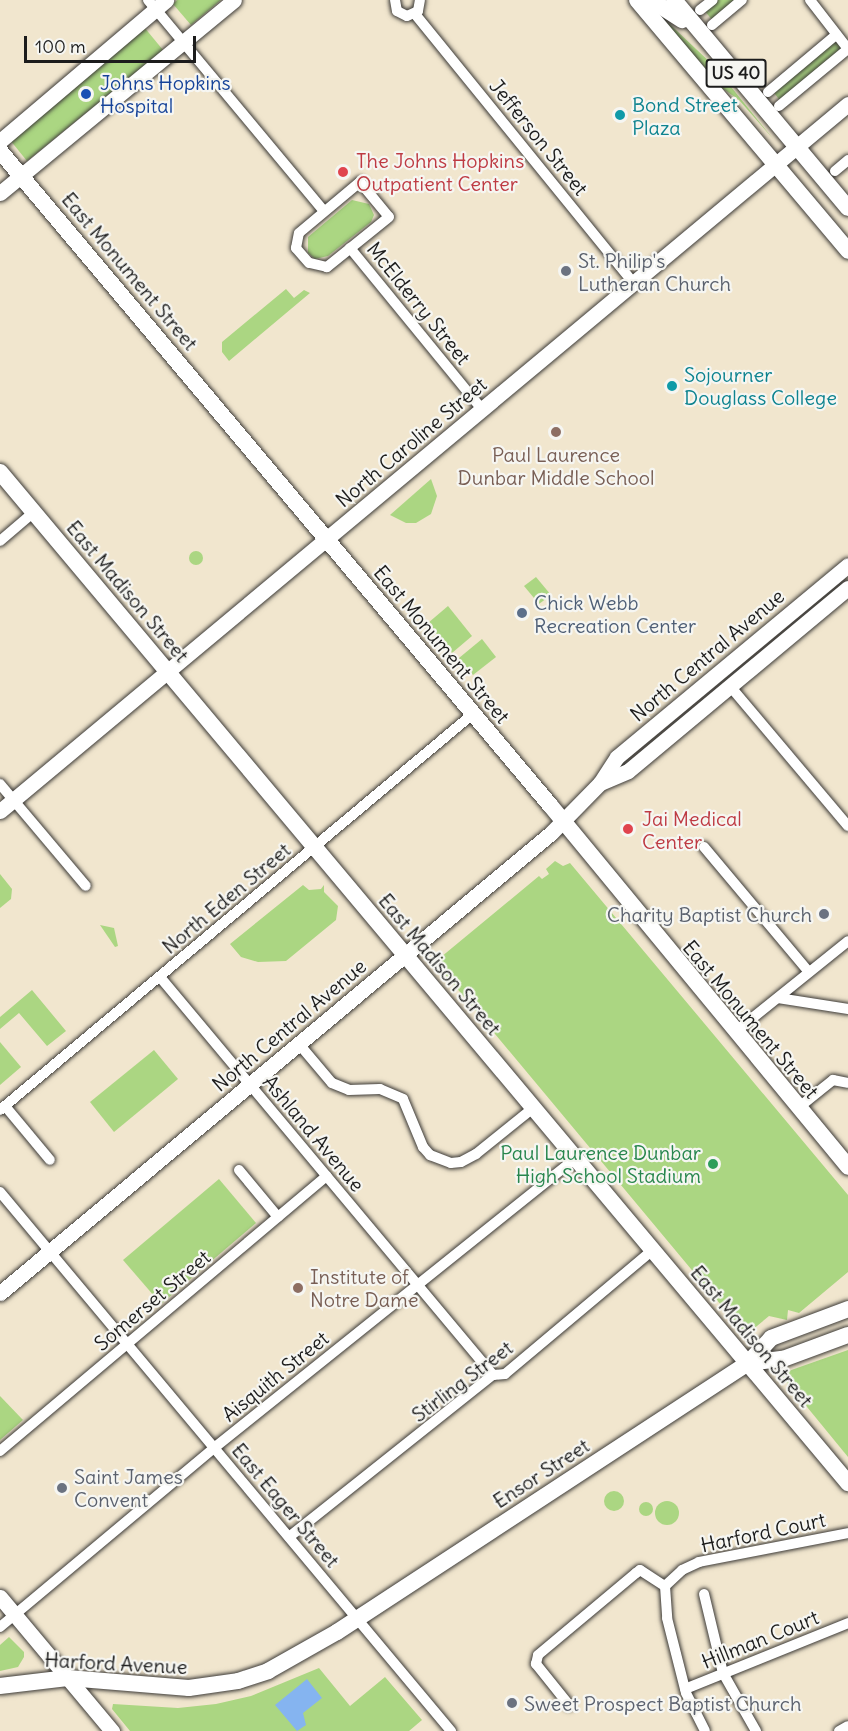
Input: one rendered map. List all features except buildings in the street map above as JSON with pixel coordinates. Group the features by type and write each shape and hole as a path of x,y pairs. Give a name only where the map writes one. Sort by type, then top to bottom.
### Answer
{"main road":[{"name":"US 40","path":"638,0 848,251"},
{"path":"651,0 676,14 720,55"},
{"name":"US 40","path":"674,0 848,208"},
{"name":"East Monument Street","path":"0,150 474,713 798,1108 840,1147 848,1167"},
{"name":"East Madison Street","path":"0,471 848,1483"},
{"name":"Ensor Street","path":"356,1618 748,1363 771,1338 848,1309"},
{"name":"Ensor Street","path":"748,1363 783,1359 848,1335"},
{"name":"Harford Avenue","path":"0,1686 68,1678 157,1688 238,1681 285,1663 356,1618"}],"street":[{"path":"0,193 234,0"},
{"name":"Jefferson Street","path":"395,0 400,14 415,14 634,283"},
{"path":"415,14 420,0"},
{"path":"700,10 712,0"},
{"path":"712,25 742,0"},
{"path":"779,106 848,49 810,0"},
{"path":"0,141 156,3 183,43 324,212"},
{"path":"768,92 836,35"},
{"name":"North Caroline Street","path":"0,811 848,105"},
{"path":"835,171 848,160"},
{"path":"360,182 388,216 350,248 327,267 318,268 302,256 296,248 299,233 360,182"},
{"name":"McElderry Street","path":"350,248 482,409"},
{"path":"0,541 34,512"},
{"name":"North Central Avenue","path":"0,1293 406,955 563,820 600,783 617,757 848,565"},
{"name":"North Central Avenue","path":"600,783 628,771 848,588"},
{"path":"730,686 848,826"},
{"path":"690,696 701,710"},
{"name":"North Eden Street","path":"2,1108 474,713"},
{"path":"0,784 86,886"},
{"path":"704,846 809,972"},
{"path":"735,1032 848,941"},
{"name":"Ashland Avenue","path":"160,976 493,1376"},
{"path":"778,998 848,1009"},
{"path":"299,1044 332,1083 349,1090 380,1089 403,1099 423,1147 430,1155 451,1163 461,1162 476,1154 533,1107"},
{"path":"798,1108 833,1080 848,1083"},
{"path":"2,1108 50,1161"},
{"name":"Aisquith Street","path":"0,1627 214,1448 576,1158"},
{"path":"239,1170 278,1217"},
{"name":"Somerset Street","path":"0,1451 327,1176"},
{"name":"East Eager Street","path":"0,1192 451,1731"},
{"name":"Stirling Street","path":"289,1537 493,1376 505,1374 652,1250"},
{"name":"Harford Court","path":"665,1586 682,1570 699,1563 848,1533"},
{"path":"568,1705 536,1664 538,1655 640,1570 665,1586 667,1618 685,1689 705,1731"},
{"path":"704,1594 723,1673 756,1731"},
{"path":"0,1597 112,1731"},
{"name":"Hillman Court","path":"685,1689 848,1623"},
{"path":"839,1731 848,1726"}],"green space":[{"path":"177,0 221,0 191,25 173,4"},
{"path":"715,0 740,0 714,22 703,9"},
{"path":"658,13 715,67 774,140 739,100 722,88"},
{"path":"144,27 163,50 27,161 10,140"},
{"path":"835,38 844,49 781,102 772,90"},
{"path":"352,200 369,204 374,215 371,222 328,256 315,259 308,253 308,237"},
{"path":"286,289 294,298 304,290 310,293 229,361 222,352 222,342"},
{"path":"431,479 437,496 431,514 416,523 406,523 390,515"},
{"path":"193,551 199,551 203,558 199,565 193,565 189,561 189,555"},
{"path":"536,577 551,595 539,604 524,586"},
{"path":"448,606 472,636 452,653 428,623"},
{"path":"482,639 496,657 473,675 459,658"},
{"name":"Paul Laurence Dunbar High School Stadium","path":"555,861 563,866 570,863 848,1195 848,1272 799,1313 788,1310 787,1320 769,1316 746,1335 435,962 539,876 542,879 549,874 546,869"},
{"path":"0,874 12,889 11,899 0,908"},
{"path":"303,885 309,890 321,889 324,885 324,892 338,906 336,920 286,961 258,962 241,957 230,944"},
{"path":"100,925 114,928 118,946 115,947"},
{"path":"32,990 66,1031 47,1046 19,1013 0,1029 0,1017"},
{"path":"0,1042 21,1067 0,1085"},
{"path":"154,1050 178,1079 114,1132 90,1102"},
{"path":"219,1179 256,1223 161,1304 123,1260"},
{"path":"848,1350 848,1457 780,1374"},
{"path":"0,1396 23,1420 0,1440"},
{"path":"614,1491 621,1494 624,1501 621,1508 614,1511 607,1508 604,1501 607,1494"},
{"path":"667,1501 672,1502 678,1508 678,1518 672,1524 667,1525 662,1524 656,1518 655,1513 656,1508 662,1502"},
{"path":"643,1502 649,1502 653,1509 649,1516 643,1516 639,1512 639,1506"},
{"path":"9,1637 24,1652 24,1657 18,1667 0,1671 0,1645"},
{"path":"319,1668 350,1706 385,1677 422,1720 409,1731 130,1731 112,1709 113,1704 178,1708 216,1704 251,1696"}],"water":[{"path":"307,1679 322,1698 303,1713 306,1725 297,1731 275,1705"}],"place":[{"name":"Johns Hopkins Hospital","path":"86,94"},
{"name":"Bond Street Plaza","path":"620,115"},
{"name":"The Johns Hopkins Outpatient Center","path":"343,172"},
{"name":"St. Philip's Lutheran Church","path":"566,271"},
{"name":"Sojourner Douglass College","path":"672,386"},
{"name":"Paul Laurence Dunbar Middle School","path":"556,432"},
{"name":"Chick Webb Recreation Center","path":"522,613"},
{"name":"Jai Medical Center","path":"628,829"},
{"name":"Charity Baptist Church","path":"824,914"},
{"name":"Paul Laurence Dunbar High School Stadium","path":"713,1164"},
{"name":"Institute of Notre Dame","path":"298,1288"},
{"name":"Saint James Convent","path":"62,1488"},
{"name":"Sweet Prospect Baptist Church","path":"512,1703"}]}
